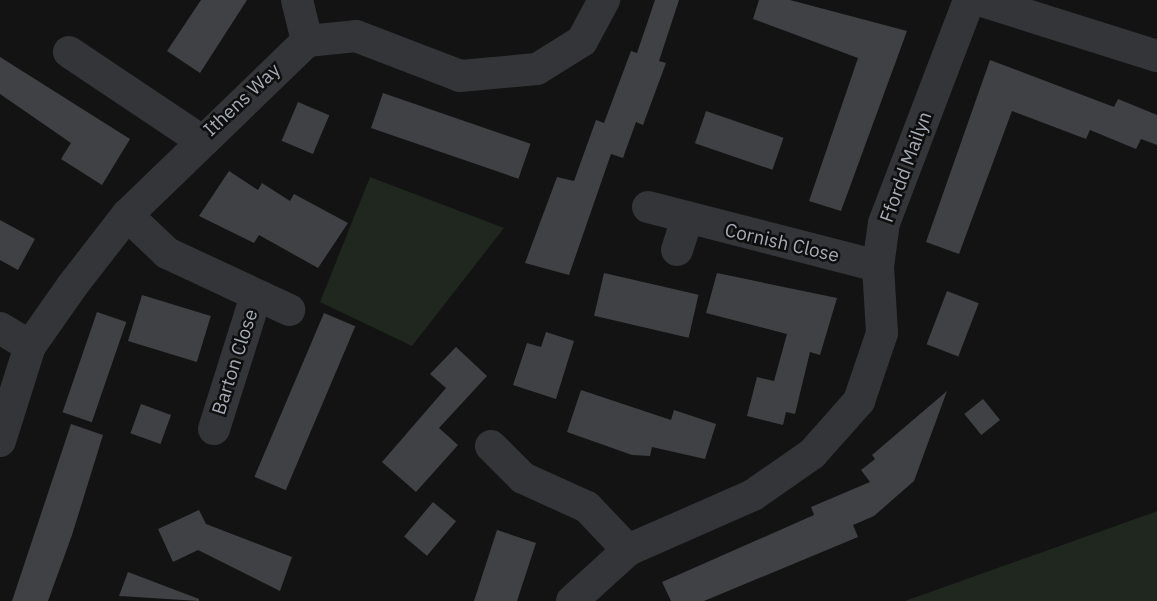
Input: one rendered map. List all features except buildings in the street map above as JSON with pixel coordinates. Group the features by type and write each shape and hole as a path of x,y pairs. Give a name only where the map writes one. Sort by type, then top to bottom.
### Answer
{"street":[{"path":"297,0 307,41 356,36 460,76 537,69 582,41 604,0"},
{"name":"Ffordd Mailyn","path":"572,601 628,550 753,495 839,428 875,367 882,333 878,266 884,223 969,0"},
{"path":"979,0 1157,55"},
{"name":"Ithens Way","path":"0,441 30,346 127,215 200,139 307,41"},
{"path":"69,52 200,139"},
{"name":"Cornish Close","path":"648,207 687,220 878,266"},
{"name":"Barton Close","path":"127,215 167,253 289,310"},
{"path":"677,250 687,220"},
{"name":"Barton Close","path":"214,429 256,296"},
{"path":"0,328 30,346"},
{"path":"491,446 523,478 587,507 628,550"}],"shaded area":[{"path":"370,177 504,228 412,346 320,302"},
{"path":"1157,511 1157,601 905,601 1155,512"}]}
